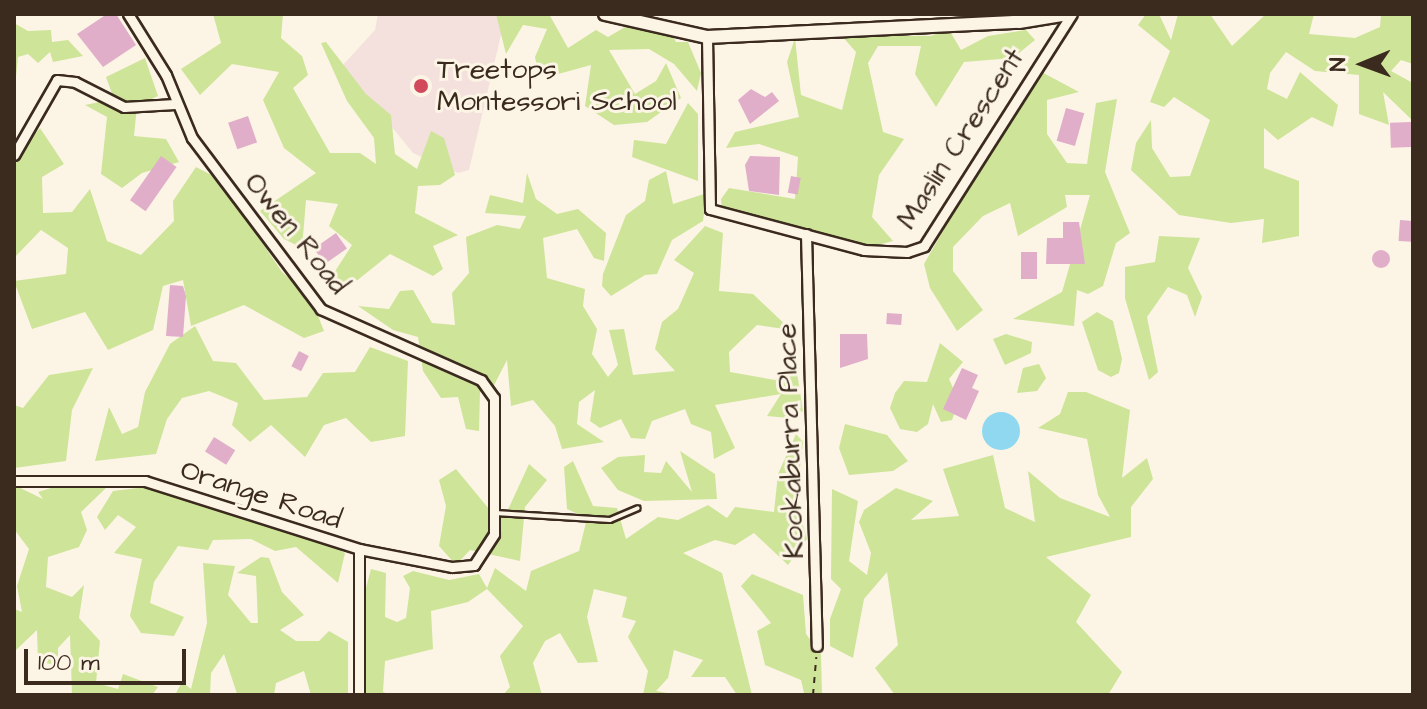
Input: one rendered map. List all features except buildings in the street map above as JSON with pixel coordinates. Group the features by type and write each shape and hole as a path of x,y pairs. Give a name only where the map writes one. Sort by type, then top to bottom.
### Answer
{"street":[{"name":"Owen Road","path":"128,14 166,75 175,104 192,138 321,309 481,380 494,398 494,513 488,551"},
{"path":"605,14 707,37 1019,22 1070,14"},
{"name":"Maslin Crescent","path":"707,37 710,209 876,252 924,246 1070,14"},
{"path":"14,155 57,80 75,82 124,107 175,104"},
{"name":"Kookaburra Place","path":"806,234 817,646"},
{"name":"Orange Road","path":"14,481 145,481 359,549 452,567 474,565 488,551"},
{"path":"359,549 359,695"}],"lane":[{"path":"494,513 610,520 638,508"}],"path":[{"path":"813,695 817,646"}],"shaded area":[{"name":"Treetops Montessori School","path":"378,14 506,14 469,170 458,173 413,153 342,66 375,30"}],"green space":[{"path":"213,14 283,14 281,38 302,56 308,75 293,88 330,153 360,153 376,164 374,138 347,101 321,43 326,42 366,94 391,115 395,154 417,169 431,131 444,138 455,175 440,185 418,186 415,213 458,235 433,246 443,269 433,276 390,254 344,291 332,276 352,245 329,226 338,204 306,200 302,248 284,239 260,211 316,173 284,148 263,100 279,72 232,64 200,95 181,69 221,43"},
{"path":"496,14 549,14 568,48 596,30 608,37 632,23 670,30 676,42 688,42 701,73 697,91 674,64 649,49 609,50 635,94 656,81 666,63 681,98 647,122 614,125 585,106 591,65 551,76 538,72 535,57 547,29 523,25 506,54"},
{"path":"1146,14 1159,14 1171,40 1178,14 1210,14 1232,46 1266,14 1314,14 1309,34 1355,38 1380,27 1381,14 1413,14 1413,64 1401,60 1391,71 1413,83 1413,121 1383,92 1389,125 1359,114 1359,75 1315,71 1286,52 1270,73 1267,89 1287,99 1300,72 1338,105 1333,127 1312,117 1278,140 1264,128 1264,168 1299,181 1299,236 1262,243 1264,219 1231,223 1179,215 1131,170 1136,143 1151,120 1152,148 1170,177 1190,176 1210,120 1174,97 1164,107 1150,102 1170,51 1138,25"},
{"path":"14,23 28,31 51,30 52,42 68,40 83,56 53,62 50,52 38,63 28,54 18,57 14,97"},
{"path":"948,28 961,50 988,36 1026,30 1035,40 1013,58 964,62 936,107 915,74 921,46 878,46 868,63 883,132 904,139 879,175 872,217 893,241 854,251 821,234 723,219 721,199 729,188 795,199 798,157 759,144 726,148 735,132 799,117 787,62 795,38 801,95 842,110 856,52 841,35 931,36"},
{"path":"145,58 158,96 137,106 134,136 166,139 179,162 142,173 122,188 101,174 107,117 85,105 114,99 106,77"},
{"path":"1036,69 1079,92 1047,100 1047,134 1067,163 1087,164 1096,103 1117,99 1105,172 1130,233 1116,243 1103,286 1088,294 1077,290 1074,326 1013,319 1062,292 1090,195 1065,195 1067,207 1018,236 1010,203 983,216 953,247 953,271 983,310 957,331 930,288 924,264"},
{"path":"688,103 698,114 698,181 632,157 634,140 666,144"},
{"path":"40,128 64,164 42,177 43,213 72,212 90,189 107,241 141,255 174,221 173,201 196,167 219,179 282,272 311,298 324,331 304,338 244,305 191,326 183,280 163,286 153,330 108,350 85,312 32,329 14,281 66,274 68,248 41,230 14,258 14,158"},
{"path":"666,171 673,204 707,193 703,221 672,240 657,274 645,275 611,296 602,286 603,274 626,215 645,201 649,180"},
{"path":"527,173 536,199 557,214 578,209 606,233 604,261 594,258 577,229 543,238 547,278 585,289 583,306 597,329 592,354 608,377 618,365 609,330 624,329 633,375 675,371 655,349 662,322 678,309 694,273 674,260 705,226 723,233 719,291 753,294 791,330 757,325 729,352 730,372 775,380 796,366 803,411 789,418 767,416 781,394 715,405 735,448 714,459 711,432 691,424 685,409 652,421 645,439 631,438 621,419 600,428 590,421 595,390 579,402 577,424 604,442 562,449 555,426 533,400 511,406 507,360 490,393 480,392 479,431 466,429 458,397 441,398 423,371 418,337 393,330 358,306 389,309 400,291 413,290 432,323 455,325 452,293 469,273 466,237 497,225 520,229 526,216 485,213 490,195 523,203"},
{"path":"1159,236 1200,238 1188,268 1202,297 1195,317 1187,295 1168,287 1147,317 1158,372 1149,380 1125,298 1125,267 1155,262"},
{"path":"1097,312 1113,321 1122,359 1119,373 1111,377 1098,370 1082,322"},
{"path":"195,326 213,361 236,363 264,400 307,397 323,373 355,372 370,347 408,361 405,436 371,442 346,418 324,425 305,457 271,425 250,442 232,425 238,403 209,391 182,398 167,419 156,454 95,461 109,407 122,434 138,427 145,392 170,344"},
{"path":"1006,334 1032,342 1031,353 1005,365 993,339"},
{"path":"940,343 963,362 949,379 959,401 952,420 941,422 933,404 928,424 917,432 900,429 890,408 895,393 904,381 927,382"},
{"path":"1039,364 1046,378 1037,391 1017,393 1023,368"},
{"path":"93,368 72,410 66,461 14,468 14,405 23,408 49,375"},
{"path":"1068,392 1086,392 1130,410 1122,478 1147,458 1153,479 1131,507 1131,537 1046,557 1091,595 1076,622 1122,672 1108,695 895,695 875,668 898,645 887,572 864,599 853,658 830,646 830,619 841,589 831,579 832,489 858,501 849,561 867,575 871,553 859,522 864,510 896,488 933,501 911,520 959,516 943,469 993,455 1005,508 1035,522 1028,471 1060,498 1110,517 1098,495 1087,439 1038,428 1060,414"},
{"path":"845,424 887,435 908,461 893,471 849,475 839,448"},
{"path":"796,434 803,442 796,502 807,539 788,565 754,533 735,545 715,540 683,553 722,573 752,695 737,695 725,677 691,677 703,660 674,650 668,678 656,691 678,695 643,695 648,671 628,637 636,621 622,617 627,597 594,589 587,617 598,662 578,663 560,633 545,641 533,663 542,695 503,695 510,687 500,656 523,626 487,589 468,602 431,611 433,649 385,661 383,692 391,695 360,695 360,610 371,569 386,573 385,617 397,622 406,618 410,588 403,576 413,571 449,580 479,574 487,588 495,568 526,591 531,571 579,551 587,518 567,509 564,467 573,461 593,506 617,508 626,539 658,517 678,520 708,505 727,518 735,507 774,512 778,474"},
{"path":"680,451 715,474 717,499 644,501 618,490 601,468 618,457 645,455 644,472 661,473 666,461 692,492"},
{"path":"529,464 547,480 525,507 520,561 470,550 456,565 439,546 446,506 439,480 456,469 489,509 505,516"},
{"path":"147,480 235,516 307,529 345,553 338,583 296,547 275,551 251,539 213,540 208,550 178,546 154,582 150,603 184,617 174,636 141,633 130,616 142,559 114,553 136,527 118,515 105,530 97,517 113,491 146,487"},
{"path":"74,481 107,487 81,512 87,530 79,547 48,557 46,587 72,597 84,585 79,618 100,641 96,683 118,689 123,674 158,687 152,695 72,695 70,635 58,648 58,665 38,662 37,630 14,652 14,609 22,612 17,586 29,549 14,529 14,485 43,499 38,492"},
{"path":"261,557 269,558 282,592 304,615 280,630 296,641 319,641 329,631 348,642 348,695 311,695 304,671 276,683 274,695 237,694 224,654 211,673 210,695 175,695 182,682 191,689 207,623 203,563 235,566 228,595 251,623 258,623 256,576 237,573"},
{"path":"752,574 803,595 806,634 821,654 822,695 798,695 804,693 801,680 765,665 757,631 771,623 741,586"}],"water":[{"path":"1001,412 1014,418 1020,431 1014,444 1001,450 988,444 982,431 988,418"}],"place":[{"name":"Treetops Montessori School","path":"421,86"}]}
